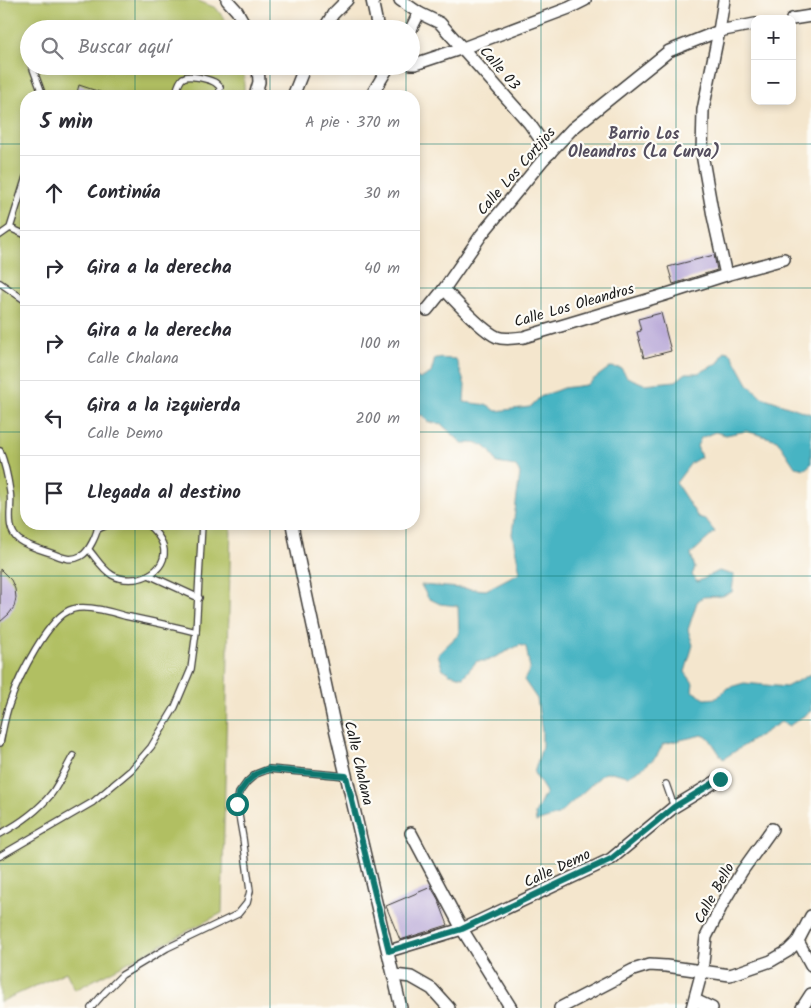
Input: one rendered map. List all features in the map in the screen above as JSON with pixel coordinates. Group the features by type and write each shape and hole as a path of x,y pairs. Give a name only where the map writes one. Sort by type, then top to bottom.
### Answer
{"street":[{"path":"227,0 242,20"},
{"path":"329,20 347,0"},
{"path":"372,0 376,20"},
{"name":"Calle 03","path":"400,0 419,13 440,23 529,122 550,153"},
{"path":"420,62 569,8 585,0"},
{"path":"724,0 703,110 702,154 726,275"},
{"path":"416,20 419,13"},
{"path":"796,18 811,16"},
{"name":"Calle Los Cortijos","path":"427,310 482,234 572,129 669,50 719,31 751,25"},
{"path":"257,90 259,75"},
{"path":"295,90 301,75"},
{"path":"375,90 384,75"},
{"name":"Calle Los Oleandros","path":"444,289 487,331 498,337 524,337 784,259"},
{"name":"Calle Chalana","path":"293,530 346,776 402,1008"},
{"name":"Calle Demo","path":"389,951 462,929 611,859 674,807 720,779"},
{"name":"Calle Bello","path":"693,1004 702,971 706,938 723,903 742,871 772,829"},
{"path":"412,833 462,929 511,1008"},
{"path":"560,1008 633,970 649,965 730,975 770,961 788,951 798,941 811,916"},
{"path":"798,941 811,965"},
{"path":"394,975 411,977 418,981 432,990 449,1008"},
{"path":"802,1008 811,994"},
{"path":"693,1004 712,1008"}],"lane":[{"path":"35,75 41,90"},
{"path":"177,90 179,83 184,78 190,76 215,82 220,87 220,90"},
{"path":"0,235 10,228 20,196"},
{"path":"10,228 20,232"},
{"path":"0,284 20,297"},
{"path":"0,451 11,494 10,514 12,529 19,540 70,560 81,556 89,550 96,530"},
{"path":"89,550 102,567 112,575 123,579 149,576 163,560 163,546 154,530"},
{"path":"0,856 93,802 131,770 151,747 175,707 191,669 199,598 202,530"},
{"path":"149,576 199,598"},
{"path":"0,742 10,702 30,659 49,628 64,612 74,608 100,610 196,632"},
{"path":"0,834 22,821 38,808 60,781 73,756"},
{"path":"91,1008 122,975 167,948 238,914 247,903 250,891 237,804 239,793 247,782 256,774 268,769 346,776"},
{"path":"666,784 674,807"}],"green space":[{"path":"0,0 196,0 216,8 225,20 20,20 20,75 244,75 244,90 20,90 20,530 231,530 222,913 75,990 66,972 0,1002"}],"water":[{"path":"725,351 731,353 748,384 762,397 811,414 811,464 805,469 795,467 777,440 746,431 726,435 715,432 701,438 697,446 701,457 691,463 676,483 698,517 705,519 715,532 691,554 695,568 692,575 697,582 719,571 734,575 732,592 722,596 703,597 697,602 688,630 693,645 685,672 693,683 692,691 705,699 717,698 727,688 744,683 786,687 811,674 811,711 789,726 781,722 723,759 709,738 702,735 663,744 657,756 644,767 628,776 611,772 603,774 558,815 536,822 535,814 546,792 534,773 542,747 542,731 537,699 524,680 530,669 526,647 520,645 487,661 477,661 463,677 450,674 442,668 438,654 459,634 458,606 440,604 428,598 421,585 486,590 520,572 512,534 520,473 515,466 497,463 484,446 475,443 462,443 441,424 428,422 420,415 420,379 431,373 435,358 456,359 465,385 464,402 488,405 496,411 530,407 540,397 563,388 586,385 610,367 621,368 627,377 644,384 676,381 686,373 699,373 718,363"}],"building":[{"path":"79,85 94,90 78,90"},
{"path":"714,255 717,270 673,284 668,267"},
{"path":"661,313 671,351 644,358 637,332 641,331 638,319"},
{"path":"0,569 11,580 16,598 14,607 0,622"},
{"path":"431,887 448,925 400,940 386,906"}],"district":[{"name":"Barrio Los Oleandros (La Curva)","path":"644,142"}],"route":[{"path":"237,804 239,793 247,782 256,774 268,769 346,776 389,951 462,929 611,859 674,807 720,779"}]}
